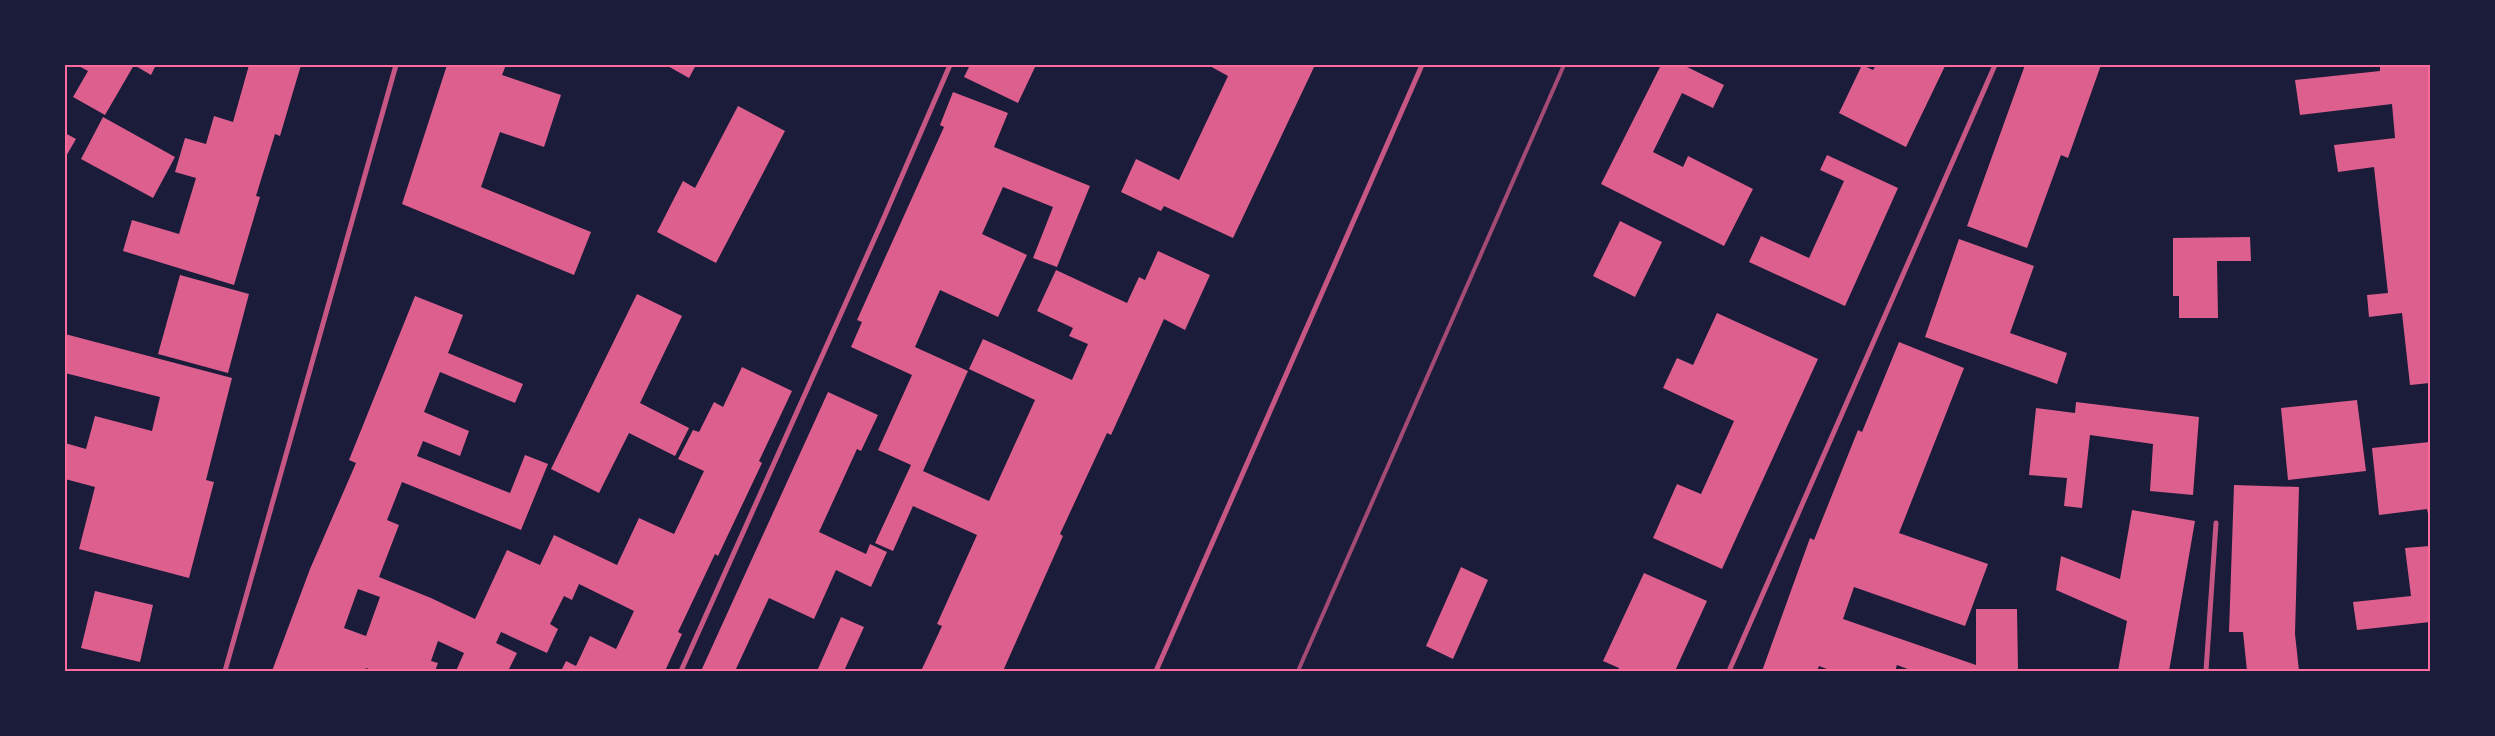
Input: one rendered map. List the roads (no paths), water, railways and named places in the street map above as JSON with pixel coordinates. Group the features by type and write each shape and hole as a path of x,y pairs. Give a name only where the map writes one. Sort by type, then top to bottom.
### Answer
{"street":[{"path":"225,671 396,65"},
{"path":"681,671 950,65"},
{"path":"1156,671 1422,65"},
{"path":"1729,671 1995,65"},
{"path":"2206,671 2216,523"}],"railway":[{"path":"1298,671 1564,65"}]}
